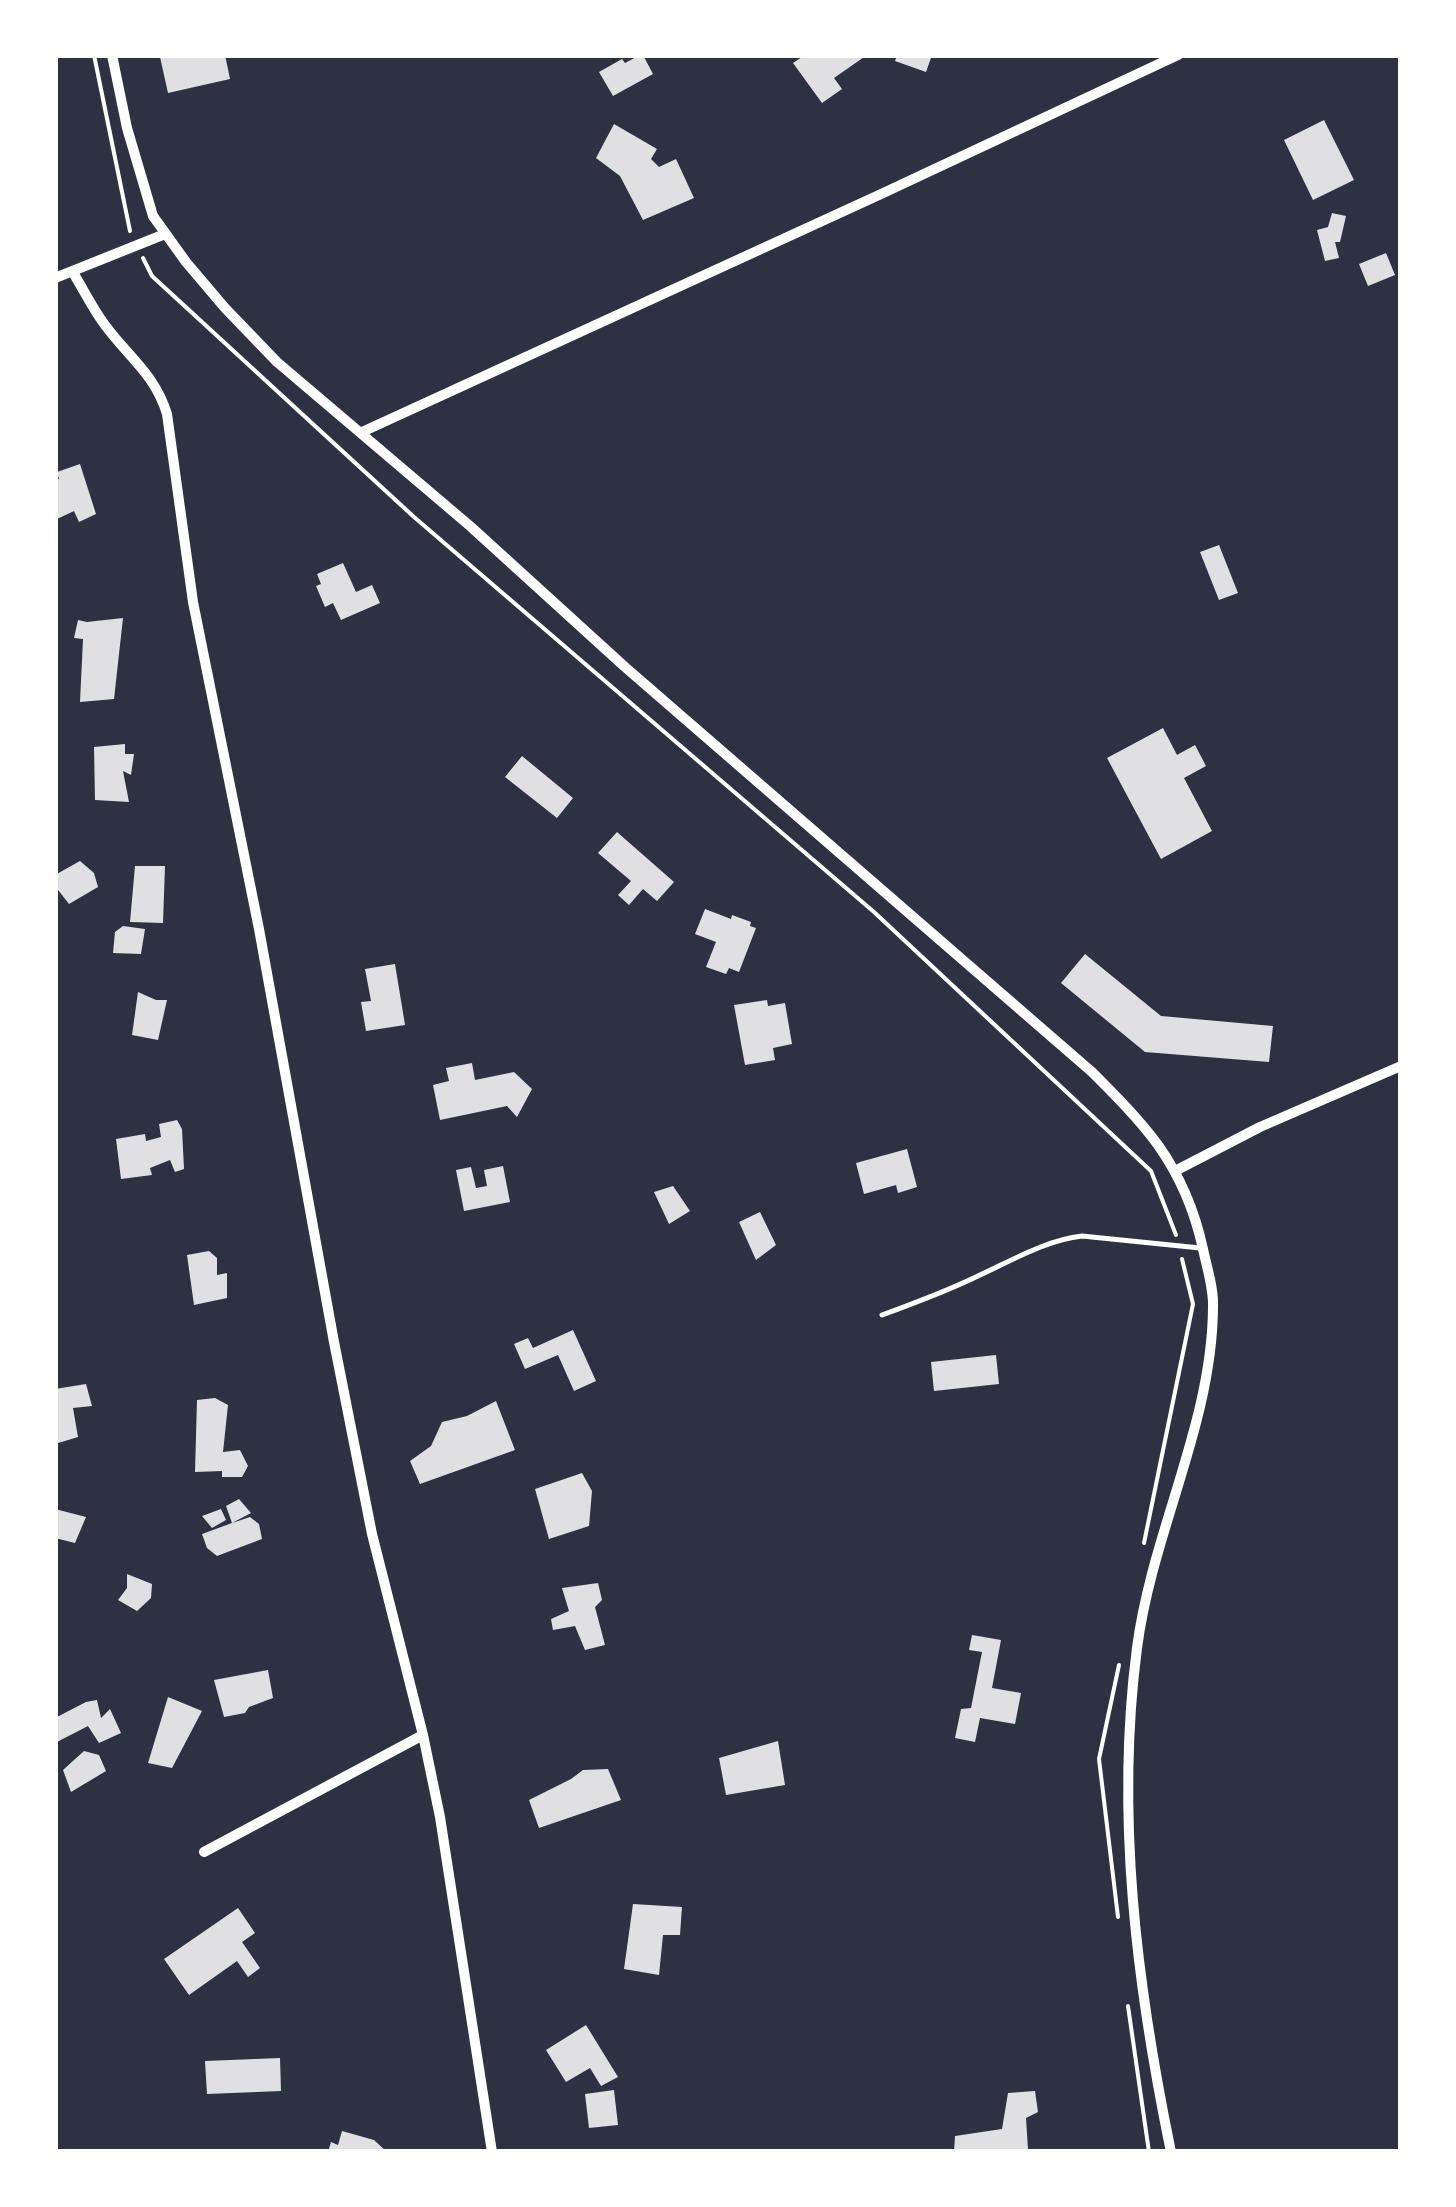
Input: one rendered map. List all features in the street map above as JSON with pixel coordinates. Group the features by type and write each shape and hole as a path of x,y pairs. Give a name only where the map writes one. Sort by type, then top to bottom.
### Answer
{"street":[{"path":"112,55 127,128 153,216 225,308 277,362 470,526 624,667 1092,1072 1158,1144 1189,1200 1214,1304 1210,1359 1204,1394 1147,1594 1137,1648 1128,1762 1130,1864 1138,1949 1171,2152"},
{"path":"362,432 1178,55"},
{"path":"55,278 165,234"},
{"path":"72,272 100,318 154,383 167,414 193,602 260,929 327,1306 372,1534 440,1818 492,2152"},
{"path":"1174,1171 1260,1127 1401,1066"},
{"path":"204,1852 423,1735"}],"lane":[{"path":"882,1315 945,1292 1064,1238 1082,1236 1203,1248"}],"path":[{"path":"94,55 127,226 152,276 414,517 874,912 1151,1171 1174,1228 1193,1304 1140,1558"},
{"path":"1119,1928 1099,1760 1122,1650"},
{"path":"1128,2004 1148,2152"}],"building":[{"path":"225,55 230,79 168,93 160,57"},
{"path":"640,55 653,74 613,96 599,72 622,59 625,63"},
{"path":"805,55 867,55 834,78 842,89 822,103 793,63"},
{"path":"897,55 932,55 926,72 895,61"},
{"path":"1324,120 1354,180 1313,200 1284,140"},
{"path":"614,124 657,149 651,159 659,167 676,159 694,198 643,220 620,176 596,158"},
{"path":"1332,213 1346,216 1340,242 1335,242 1339,258 1325,261 1317,230 1328,227"},
{"path":"1386,253 1395,275 1368,286 1359,264"},
{"path":"80,464 96,514 79,522 74,511 55,520 57,472"},
{"path":"1219,545 1238,593 1219,600 1200,552"},
{"path":"343,563 356,592 372,585 380,603 341,620 333,603 325,607 316,586 321,584 317,574"},
{"path":"123,618 114,699 80,702 83,639 74,638 78,620"},
{"path":"1163,728 1177,755 1195,745 1206,766 1184,778 1212,831 1161,859 1107,758"},
{"path":"125,744 125,754 134,754 131,775 123,771 129,802 95,800 94,747"},
{"path":"522,756 573,798 557,818 505,777"},
{"path":"617,832 674,882 657,901 643,889 629,905 618,895 631,881 598,853"},
{"path":"80,861 94,873 98,887 69,904 55,886 55,875"},
{"path":"135,866 165,866 163,923 130,922"},
{"path":"705,909 751,922 750,926 756,928 739,972 729,968 726,974 706,967 716,942 695,934"},
{"path":"123,926 145,929 141,954 113,953 115,932"},
{"path":"1085,954 1161,1016 1273,1026 1269,1062 1145,1052 1061,983"},
{"path":"395,964 405,1025 366,1031 361,1002 371,1001 365,969"},
{"path":"138,992 167,1000 158,1040 132,1035"},
{"path":"767,1000 768,1006 785,1003 792,1044 773,1048 775,1060 745,1065 734,1005"},
{"path":"472,1063 475,1080 514,1072 532,1089 517,1117 507,1106 440,1120 433,1085 449,1081 446,1068"},
{"path":"177,1120 182,1129 184,1169 175,1172 170,1160 150,1168 152,1175 121,1179 116,1139 145,1134 146,1141 161,1137 159,1124"},
{"path":"907,1149 917,1187 898,1193 896,1185 864,1194 856,1163"},
{"path":"503,1166 510,1202 464,1211 456,1170 471,1167 476,1188 487,1186 484,1170"},
{"path":"673,1186 690,1211 669,1224 654,1192"},
{"path":"760,1212 776,1245 756,1260 739,1222"},
{"path":"209,1251 217,1258 217,1275 227,1273 227,1298 194,1305 187,1255"},
{"path":"573,1330 596,1381 574,1391 558,1355 525,1369 514,1344 528,1338 533,1348"},
{"path":"996,1355 999,1384 934,1391 931,1362"},
{"path":"86,1384 92,1406 73,1408 78,1437 55,1444 55,1389"},
{"path":"215,1398 228,1405 223,1452 240,1450 248,1466 242,1477 222,1477 222,1471 195,1472 197,1400"},
{"path":"496,1401 515,1450 420,1484 410,1461 431,1446 442,1422 467,1416"},
{"path":"582,1473 592,1491 589,1526 549,1539 535,1489"},
{"path":"239,1499 251,1513 232,1523 226,1506"},
{"path":"55,1509 86,1517 75,1543 55,1538"},
{"path":"221,1509 226,1520 212,1528 202,1516"},
{"path":"250,1517 259,1524 262,1539 217,1556 207,1548 202,1534"},
{"path":"127,1574 152,1584 151,1598 137,1611 118,1600 127,1588"},
{"path":"598,1583 602,1600 595,1607 605,1645 585,1650 575,1626 553,1630 551,1619 569,1611 562,1588"},
{"path":"972,1635 1001,1640 992,1688 1021,1693 1015,1724 980,1718 975,1742 955,1738 961,1709 971,1708 982,1652 969,1650"},
{"path":"268,1670 273,1698 249,1707 245,1713 224,1717 214,1680"},
{"path":"168,1697 202,1711 172,1768 148,1763"},
{"path":"97,1700 101,1718 110,1709 121,1733 99,1743 88,1726 55,1743 55,1718"},
{"path":"778,1741 785,1785 726,1795 719,1758"},
{"path":"84,1751 99,1755 106,1771 71,1792 63,1770"},
{"path":"608,1769 621,1800 539,1828 529,1800 583,1770"},
{"path":"633,1904 682,1907 680,1935 663,1935 659,1975 624,1969"},
{"path":"238,1908 255,1933 242,1942 260,1968 248,1977 237,1961 189,1995 164,1959"},
{"path":"586,2025 618,2077 601,2086 590,2068 566,2082 546,2050"},
{"path":"280,2058 281,2091 207,2094 205,2061"},
{"path":"614,2090 618,2125 589,2128 585,2094"},
{"path":"1035,2091 1038,2112 1026,2118 1028,2149 954,2152 955,2136 1002,2129 1008,2093"},
{"path":"342,2131 374,2140 387,2152 328,2152 331,2142 338,2145"}]}
